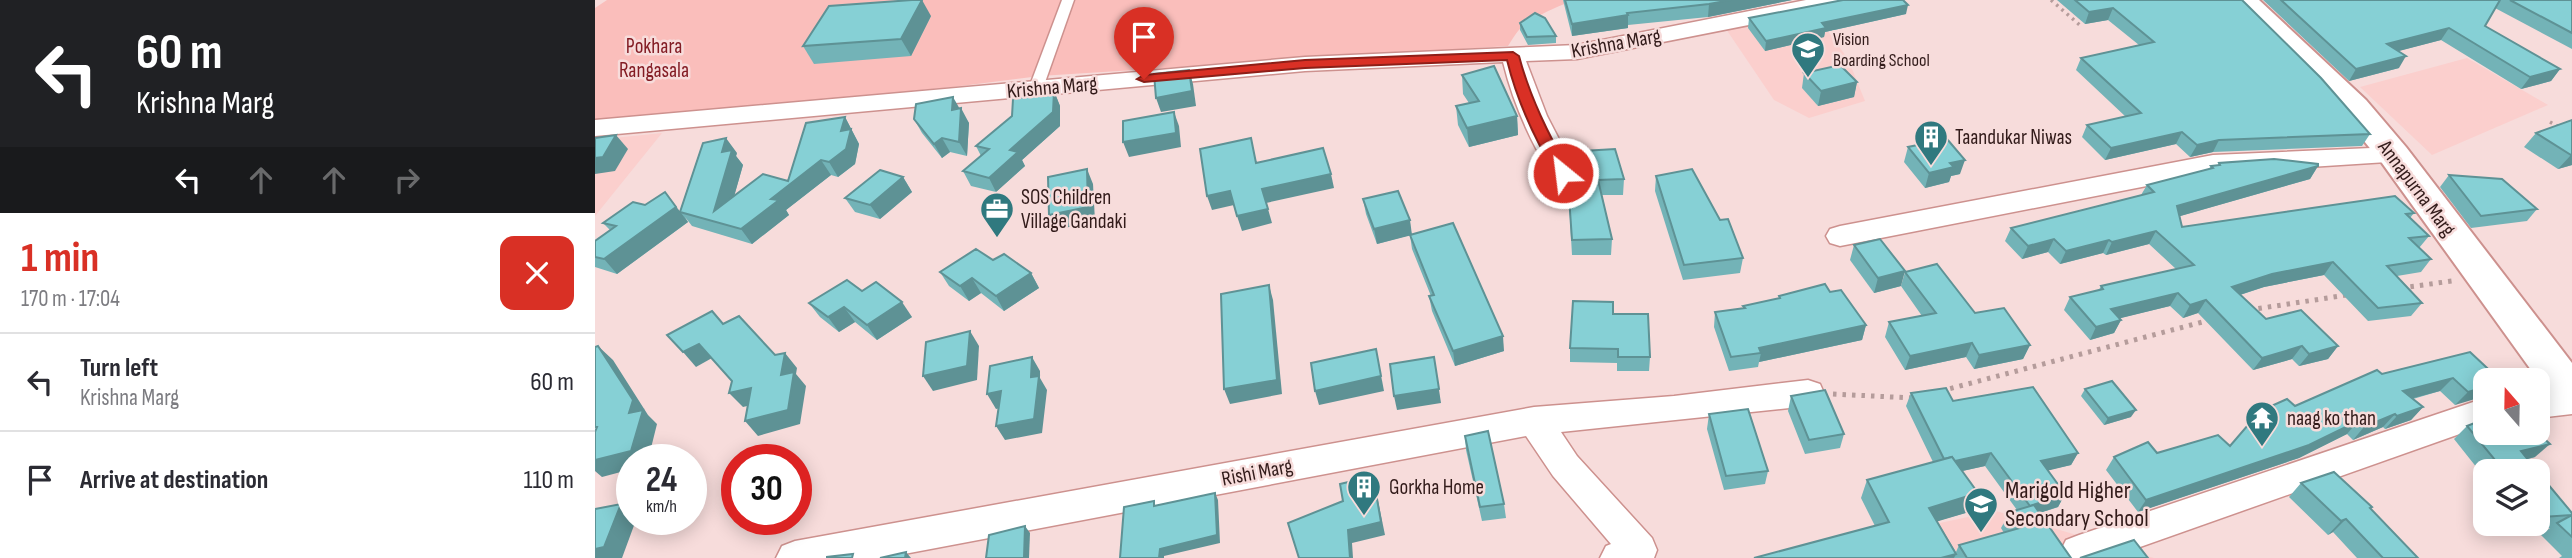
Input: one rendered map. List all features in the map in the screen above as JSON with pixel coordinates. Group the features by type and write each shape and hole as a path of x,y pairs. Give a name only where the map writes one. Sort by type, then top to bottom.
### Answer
{"main road":[{"name":"Annapurna Marg","path":"2242,0 2354,107 2394,155 2572,394"}],"street":[{"name":"Krishna Marg","path":"595,128 1305,64 1577,52 1840,0"},
{"path":"1513,56 1519,81 1536,124 1563,173"},
{"path":"1840,236 2213,164 2394,155"},
{"name":"Rishi Marg","path":"795,558 1534,421 1674,409 1808,393"},
{"path":"2550,404 2572,401"},
{"path":"2079,552 2473,415"},
{"path":"1534,421 1565,466 1639,550 1619,558"}],"lane":[{"path":"1036,88 1068,0"}],"path":[{"path":"2051,0 2082,27"},
{"path":"2550,122 2561,128"},
{"path":"2388,289 2484,277"},
{"path":"2238,313 2264,306 2360,293"},
{"path":"1940,391 2212,320"},
{"path":"1808,393 1914,398"}],"shaded area":[{"name":"Vision Boarding School","path":"1812,9 1848,59 1865,101 1809,118 1774,100 1726,29"},
{"path":"2467,58 2548,105 2432,155 2360,87"},
{"path":"662,133 595,216 595,140"},
{"name":"Marigold Higher Secondary School","path":"1996,511 2154,558 1776,558"}],"green space":[{"name":"Pokhara Rangasala","path":"607,0 1579,0 1527,23 1508,46 1040,76 595,122 595,8"}],"building":[{"path":"922,0 901,39 803,46 829,6"},
{"path":"1565,0 1731,0 1627,13 1628,15 1572,24"},
{"path":"1843,0 1903,0 1908,5 1822,23 1826,28 1766,41 1749,18"},
{"path":"2075,0 2242,0 2321,78 2370,134 2219,140 2197,145 2182,132 2111,148 2087,125 2141,113 2081,58 2154,42 2113,8 2089,12"},
{"path":"2281,0 2500,0 2485,26 2560,69 2530,77 2449,28 2387,44 2406,56 2356,69"},
{"path":"2510,0 2572,0 2572,33"},
{"path":"1535,13 1545,18 1556,36 1527,37 1520,23"},
{"path":"1840,65 1857,82 1821,91 1804,73"},
{"path":"1494,66 1517,116 1467,128 1456,106 1479,101 1462,75"},
{"path":"1189,70 1192,91 1156,98 1154,74"},
{"path":"1054,91 1053,112 1010,150 1018,152 989,178 963,171 989,149 976,146 1012,116 1013,99"},
{"path":"953,97 952,110 961,108 959,142 942,138 934,144 914,119 916,104"},
{"path":"1174,112 1176,133 1123,142 1123,121"},
{"path":"845,117 841,131 851,129 846,149 829,162 821,160 771,199 779,200 741,229 680,212 703,143 726,138 722,152 732,150 714,211 763,174 788,181 806,123"},
{"path":"2572,120 2571,155 2536,133"},
{"path":"616,135 603,157 595,158 595,138"},
{"path":"1251,138 1256,163 1323,148 1331,174 1262,189 1268,209 1237,216 1230,191 1207,196 1200,149"},
{"path":"1947,139 1965,160 1950,163 1954,167 1929,173 1908,147"},
{"path":"1615,149 1624,179 1598,180 1612,239 1572,240 1567,167 1586,164 1583,151"},
{"path":"2274,159 2318,166 2177,206 2182,227 2395,196 2414,213 2406,214 2429,236 2409,238 2431,259 2387,266 2422,303 2378,308 2333,262 2272,274 2232,287 2266,319 2301,310 2338,346 2309,354 2302,346 2262,358 2206,300 2190,305 2178,293 2111,309 2121,320 2096,327 2070,297 2103,289 2101,286 2194,265 2156,231 2066,251 2054,239 2028,246 2011,228 2154,192 2147,185 2213,168 2211,166 2220,165 2219,163"},
{"path":"1087,169 1088,207 1049,215 1048,177"},
{"path":"1692,169 1720,220 1728,219 1743,258 1684,265 1656,176"},
{"path":"880,170 903,177 870,205 845,198"},
{"path":"2449,175 2502,179 2537,209 2481,216"},
{"path":"1398,191 1410,220 1374,229 1363,199"},
{"path":"665,192 676,207 604,259 595,257 595,241 616,226 603,223 633,202 645,205"},
{"path":"1453,223 1503,336 1453,351 1429,296 1434,295 1410,235"},
{"path":"1880,239 1905,271 1878,278 1854,245"},
{"path":"976,249 993,260 1004,254 1031,273 996,296 972,278 960,286 940,272"},
{"path":"1937,264 1975,313 2004,308 2030,345 1979,355 1972,343 1910,356 1889,322 1936,313 1905,272"},
{"path":"847,280 862,291 876,282 902,302 867,325 844,307 828,317 809,303"},
{"path":"1825,284 1830,292 1841,290 1866,325 1759,348 1761,353 1731,357 1715,312 1745,308 1743,306"},
{"path":"1269,285 1277,380 1224,389 1221,294"},
{"path":"1573,301 1613,302 1613,314 1648,314 1650,357 1618,357 1618,349 1570,348"},
{"path":"712,311 723,324 739,316 775,355 785,353 781,375 794,372 788,410 745,421 751,388 729,393 732,381 699,344 683,352 667,335"},
{"path":"970,331 967,366 923,376 926,342"},
{"path":"598,346 633,400 629,413 643,410 633,444 616,444 616,455 595,460 597,427 595,347"},
{"path":"1376,349 1381,376 1315,391 1311,363"},
{"path":"2470,352 2487,368 2473,368 2473,391 2468,392 2453,378 2403,391 2423,407 2397,416 2395,414 2364,427 2358,421 2309,445 2146,500 2114,457 2148,442 2157,453 2218,435 2230,446 2260,411 2287,399 2295,406 2377,370 2382,374"},
{"path":"1032,357 1031,377 1039,376 1034,419 996,426 1001,391 987,394 990,366"},
{"path":"1434,357 1439,389 1394,396 1390,364"},
{"path":"2112,381 2136,410 2108,418 2085,389"},
{"path":"2033,387 2078,453 2041,461 2065,494 2030,506 1991,453 1955,461 1952,457 1944,459 1911,393 1946,388 1953,401"},
{"path":"1825,390 1844,434 1809,440 1791,396"},
{"path":"1748,409 1768,471 1726,476 1709,414"},
{"path":"1488,431 1504,504 1480,507 1465,436"},
{"path":"2483,445 2546,445 2521,451 2527,459 2494,459"},
{"path":"1952,457 1978,493 1929,508 1956,554 1941,558 1754,558 1889,522 1867,480"},
{"path":"2334,472 2372,507 2370,508 2418,558 2383,558 2346,519 2341,521 2301,483"},
{"path":"1373,476 1381,522 1348,530 1350,558 1299,558 1288,523 1343,501 1340,484"},
{"path":"2550,487 2572,513 2550,516"},
{"path":"1215,493 1217,535 1160,549 1159,558 1120,558 1124,507 1154,501 1154,506"},
{"path":"616,505 616,517 604,547 595,549 595,509"},
{"path":"2034,505 2071,558 1967,558 1959,545 2020,528 2010,512"},
{"path":"2572,515 2572,537 2557,523"},
{"path":"1025,526 1024,558 986,558 989,535"},
{"path":"2134,540 2148,558 2080,558"},
{"path":"906,552 905,558 880,558"},
{"path":"853,554 852,558 827,558 827,557"}],"place":[{"name":"Vision Boarding School","path":"1808,79"},
{"name":"Taandukar Niwas","path":"1931,167"},
{"name":"SOS Children Village Gandaki","path":"997,239"},
{"name":"naag ko than","path":"2262,448"},
{"name":"Gorkha Home","path":"1364,517"},
{"name":"Marigold Higher Secondary School","path":"1981,534"}],"route":[{"path":"1144,79 1305,64 1513,56 1519,81 1536,124 1563,173"}]}
